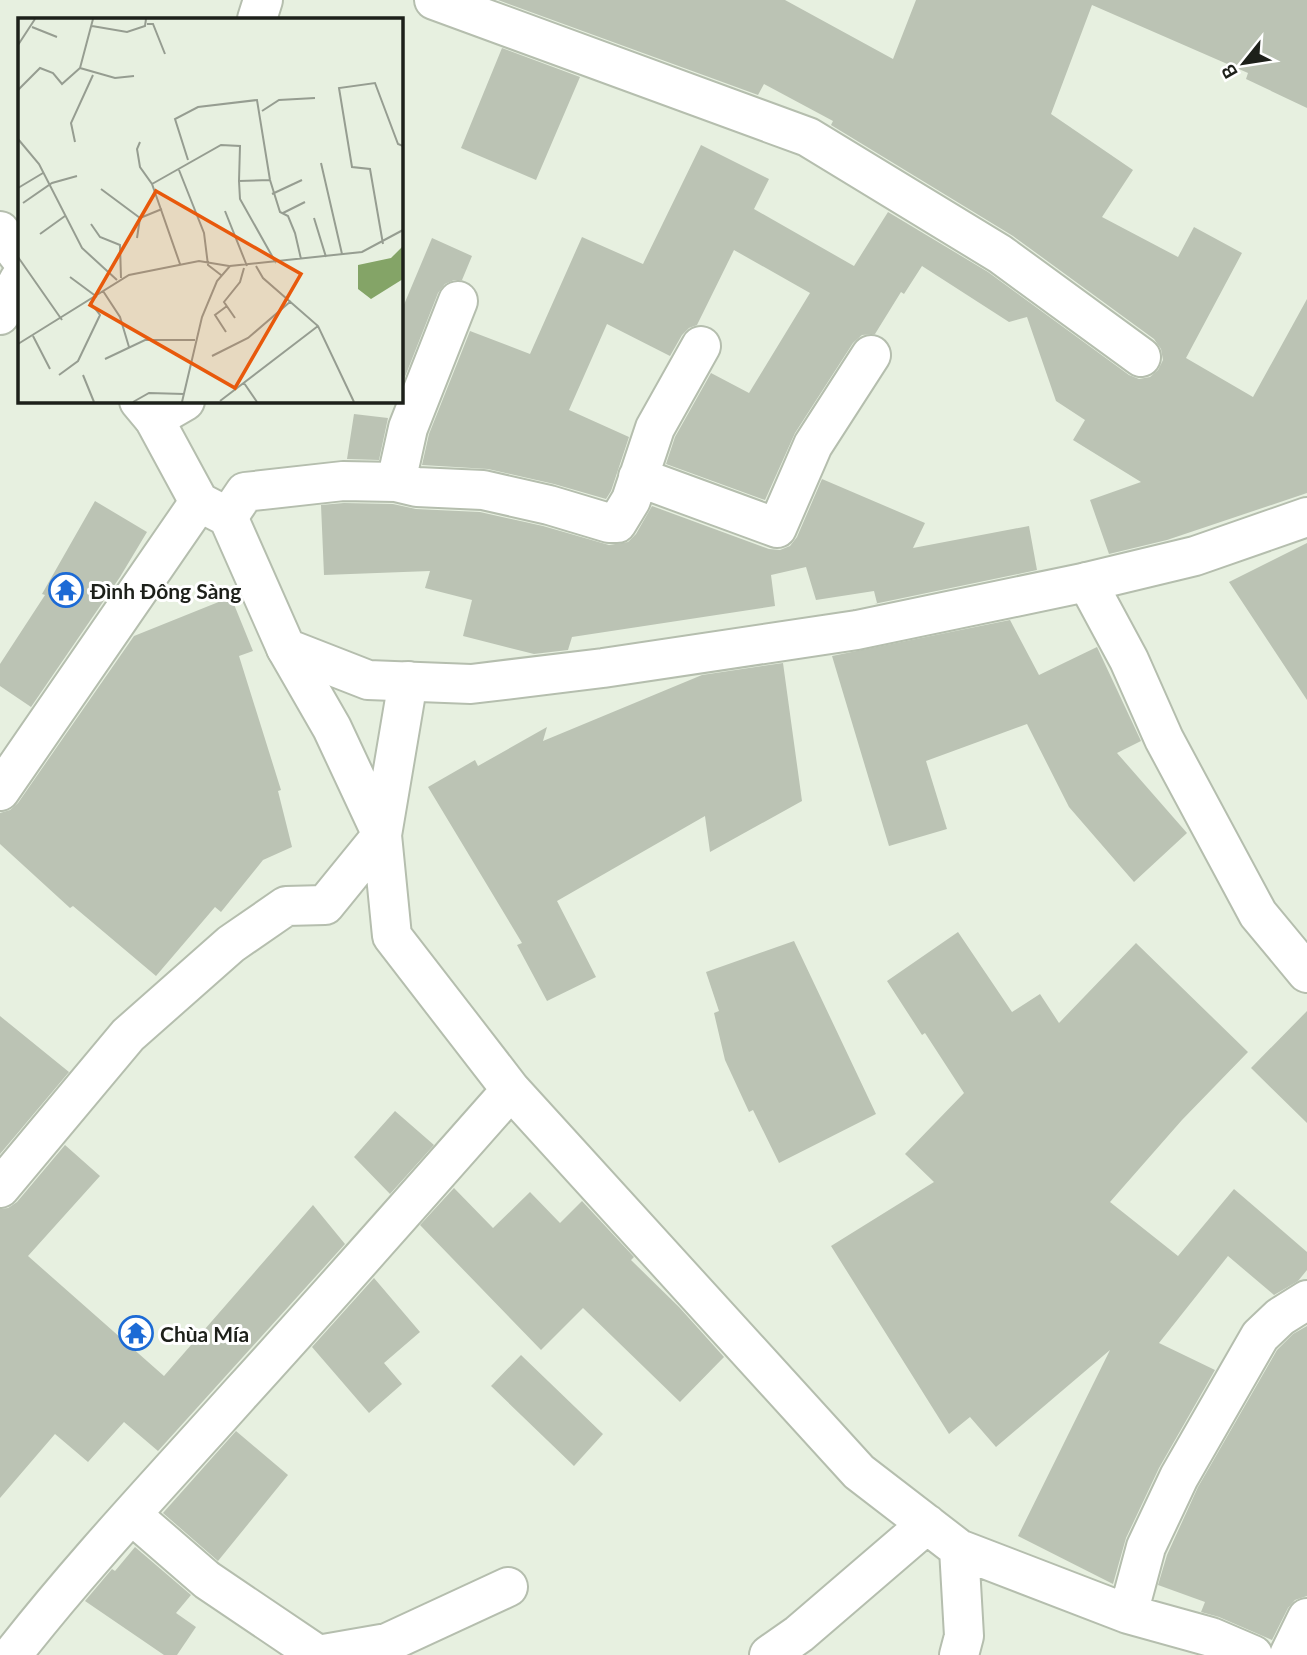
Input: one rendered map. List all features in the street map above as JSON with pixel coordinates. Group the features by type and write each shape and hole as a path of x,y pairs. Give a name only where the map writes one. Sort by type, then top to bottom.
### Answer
{"street":[{"path":"257,18 263,0"},
{"path":"433,0 807,137 1000,254 1141,357"},
{"path":"0,231 18,255"},
{"path":"0,315 18,282"},
{"path":"396,482 408,428 458,301"},
{"path":"0,791 213,510 245,492 343,481 396,482 417,487 483,490 617,523 631,500 655,428 701,346"},
{"path":"638,477 778,528 813,444 871,355"},
{"path":"159,407 286,648 332,728 382,835"},
{"path":"286,648 368,680 471,684 603,668 857,630 1087,582 1195,556 1307,517"},
{"path":"1087,582 1129,660 1164,739 1258,914 1307,973"},
{"path":"408,681 382,835 393,936 511,1090 859,1472 927,1524 960,1549 1210,1646 1253,1655"},
{"path":"0,1188 128,1035 231,944 286,906 325,905 382,835"},
{"path":"12,1655 132,1515 511,1090"},
{"path":"1128,1614 1146,1547 1179,1477 1260,1336 1280,1317 1307,1300"},
{"path":"132,1515 207,1580 318,1655 387,1643 508,1587"},
{"path":"769,1655 799,1634 927,1524"},
{"path":"959,1655 964,1636 960,1549"},
{"path":"1289,1655 1307,1618"}],"building":[{"path":"498,0 785,0 893,59 916,0 1307,0 1307,108 1246,79 1248,73 1092,5 1051,114 1133,170 1102,217 1178,257 1194,227 1242,253 1186,358 1253,397 1307,299 1307,493 1167,540 1109,554 1090,500 1141,482 1073,440 1085,420 1056,401 1027,317 1009,322 922,266 904,294 901,292 875,334 862,335 853,343 795,433 765,500 666,464 675,437 711,373 749,393 810,293 734,250 697,325 682,335 670,356 607,324 569,410 629,437 606,499 488,469 422,465 429,434 470,331 530,354 582,237 643,264 701,145 769,179 754,209 854,266 888,212 988,272 1129,375 1139,379 1150,377 1158,370 1163,360 1161,349 1154,339 1013,236 831,125 833,121 764,84 758,95"},
{"path":"502,48 580,77 536,180 461,148"},
{"path":"432,238 472,256 462,280 445,284 438,293 402,384 403,307"},
{"path":"354,414 388,418 379,460 347,459"},
{"path":"822,479 925,523 913,548 1029,526 1037,570 874,604 877,603 874,591 816,600 806,567 771,575 775,606 572,637 568,650 534,654 463,636 472,600 425,588 430,571 324,575 321,505 393,504 416,509 480,512 609,545 628,542 636,534 652,506 769,549 780,550 790,546 797,537"},
{"path":"95,501 147,532 120,577 31,707 0,686 0,664 45,595 42,594"},
{"path":"1307,543 1307,700 1229,582"},
{"path":"231,597 253,651 239,656 281,790 278,791 292,847 263,860 221,912 215,907 156,976 73,906 70,908 0,844 0,813 10,810 18,803 134,636"},
{"path":"1010,620 1039,675 1097,647 1141,741 1117,753 1187,833 1134,882 1069,807 1027,724 926,761 947,829 889,846 832,656"},
{"path":"783,663 802,801 710,852 705,816 557,901 596,977 547,1001 517,945 522,943 428,787 475,760 478,766 547,727 543,741 702,675"},
{"path":"958,932 1012,1012 1040,994 1059,1023 1136,943 1248,1052 1182,1120 1110,1202 1178,1256 1234,1189 1307,1252 1307,1270 1298,1281 1274,1295 1228,1256 1159,1343 1215,1370 1159,1468 1126,1538 1113,1584 1018,1536 1110,1350 996,1447 970,1417 949,1434 831,1246 934,1182 905,1154 964,1093 887,981"},
{"path":"794,941 876,1114 779,1163 753,1110 749,1112 725,1060 714,1013 719,1011 706,972"},
{"path":"1307,1011 1307,1123 1251,1068"},
{"path":"0,1016 69,1072 0,1154"},
{"path":"395,1111 434,1145 390,1194 354,1157"},
{"path":"65,1145 100,1176 28,1256 164,1376 313,1205 345,1244 158,1451 124,1422 88,1462 55,1434 0,1498 0,1209 8,1208 17,1202"},
{"path":"454,1188 493,1228 530,1192 560,1223 582,1201 634,1257 631,1260 679,1307 724,1357 680,1402 583,1308 541,1350 420,1225"},
{"path":"374,1278 420,1332 384,1363 402,1384 369,1413 312,1347"},
{"path":"1307,1326 1307,1596 1295,1600 1288,1608 1272,1640 1201,1612 1205,1602 1158,1585 1167,1555 1198,1487 1277,1350 1293,1334"},
{"path":"521,1355 603,1434 574,1466 491,1386"},
{"path":"236,1431 288,1475 218,1561 163,1513"},
{"path":"135,1547 191,1595 176,1613 196,1627 177,1655 164,1655 85,1601"}],"place":[{"name":"Đình Đông Sàng","path":"66,590"},
{"name":"Chùa Mía","path":"136,1333"}]}
